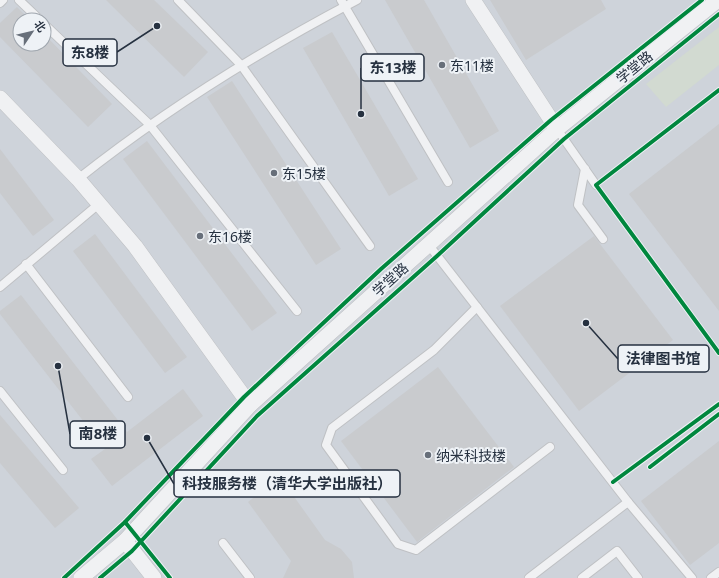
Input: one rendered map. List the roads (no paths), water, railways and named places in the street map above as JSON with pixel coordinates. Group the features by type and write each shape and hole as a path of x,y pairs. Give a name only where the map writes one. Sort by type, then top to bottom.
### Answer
{"street":[{"path":"473,0 557,129"},
{"name":"学堂路","path":"81,578 124,541 250,405 557,129 718,0"},
{"path":"0,98 78,179 135,246 250,405"},
{"path":"124,541 154,578"}],"lane":[{"path":"0,3 3,0"},
{"path":"19,0 32,12"},
{"path":"178,0 241,65 370,246"},
{"path":"78,179 149,124 241,65 343,3 357,0"},
{"path":"343,3 448,182"},
{"path":"52,32 149,124 297,311"},
{"path":"557,129 596,185"},
{"path":"585,169 578,205 603,239"},
{"path":"0,287 100,204"},
{"path":"428,244 628,502 692,578"},
{"path":"26,264 128,396"},
{"path":"478,307 434,350 332,428 326,445 398,544 416,550 550,447"},
{"path":"0,391 63,470"},
{"path":"529,578 628,502"},
{"path":"223,544 250,578"},
{"path":"582,578 617,551 638,578"},
{"path":"711,578 719,572"}],"place":[{"name":"东8楼","path":"157,26"},
{"name":"东11楼","path":"442,65"},
{"name":"东13楼","path":"361,114"},
{"name":"东15楼","path":"274,173"},
{"name":"东16楼","path":"200,236"},
{"name":"法律图书馆","path":"586,323"},
{"name":"南8楼","path":"58,366"},
{"name":"科技服务楼（清华大学出版社）","path":"147,438"},
{"name":"纳米科技楼","path":"428,455"}]}
